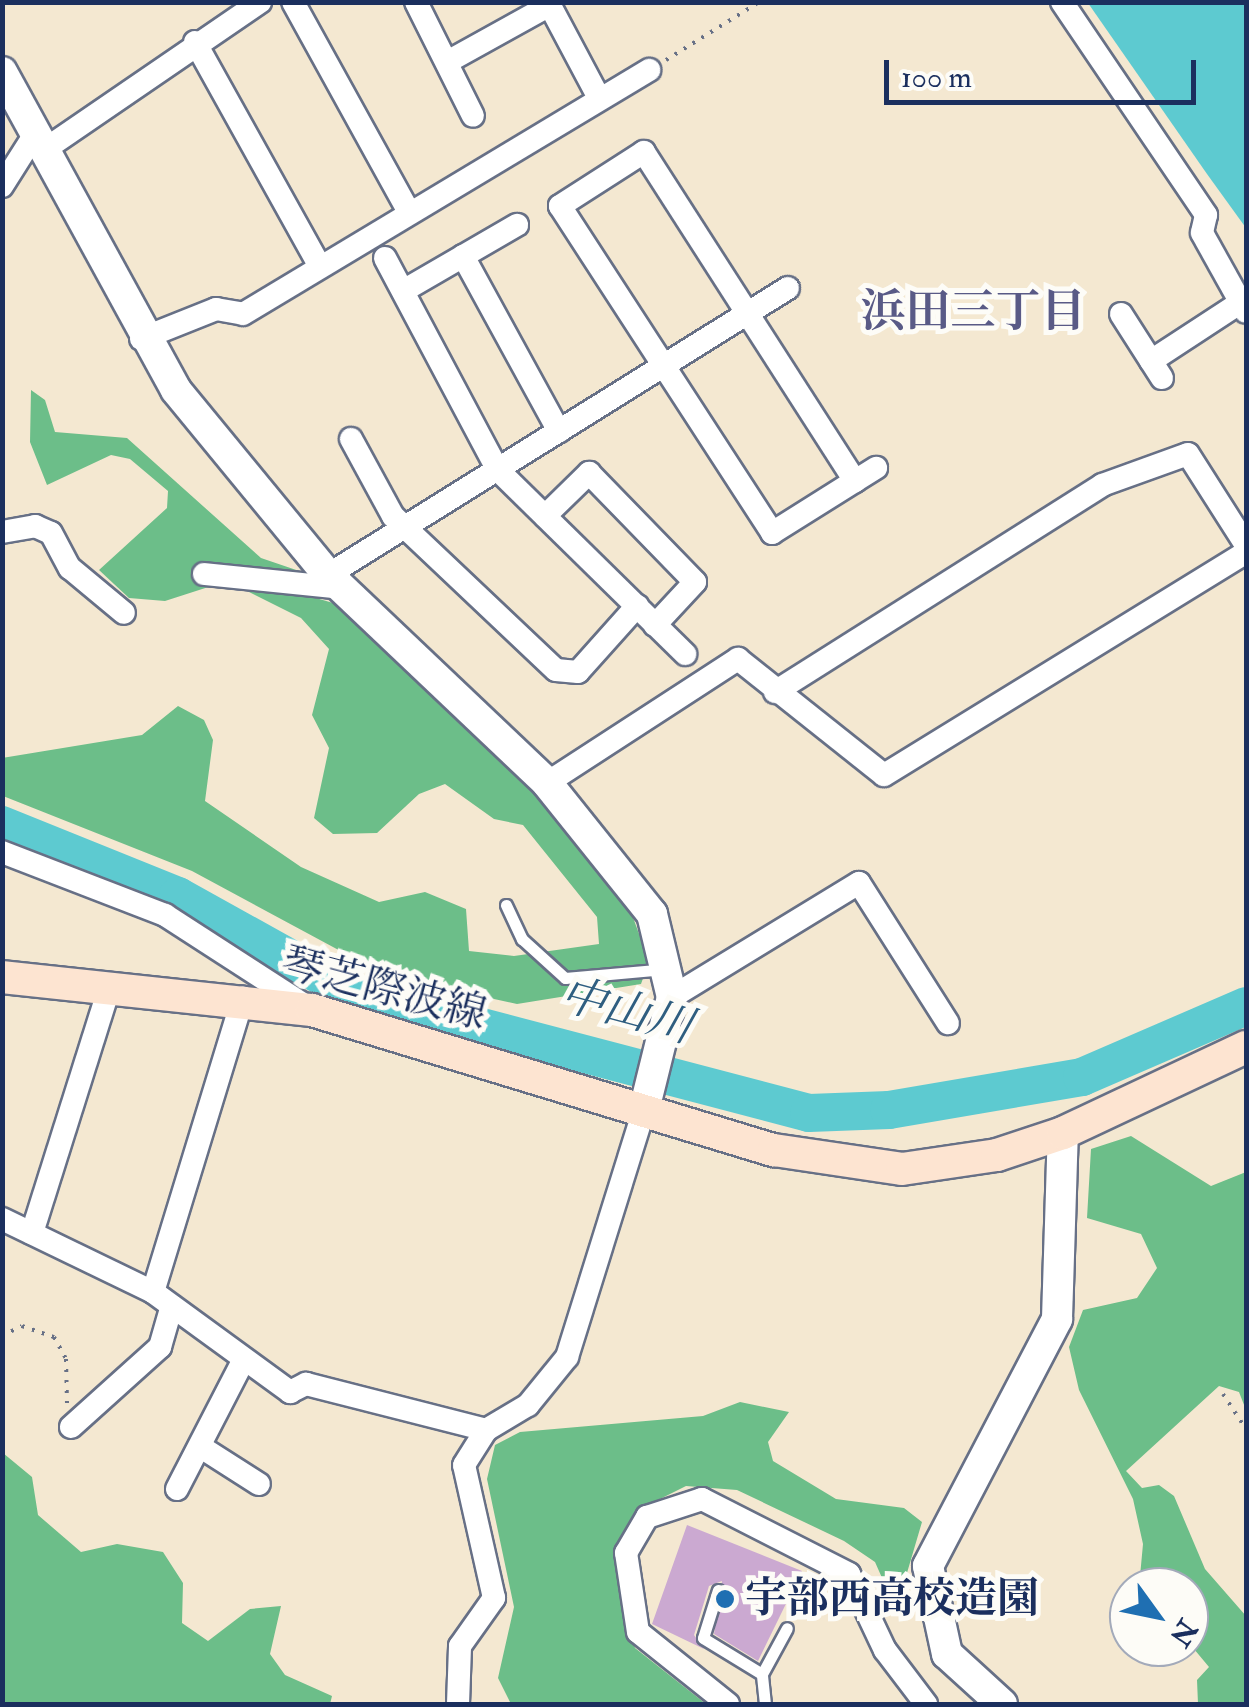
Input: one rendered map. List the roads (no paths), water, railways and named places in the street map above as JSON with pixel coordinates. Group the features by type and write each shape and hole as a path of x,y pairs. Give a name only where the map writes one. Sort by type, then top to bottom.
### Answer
{"main road":[{"name":"琴芝際波線","path":"2,977 243,997 651,1082 774,1150 902,1169 998,1156 1063,1133 1246,1048"}],"street":[{"path":"2,186 40,142 260,2"},
{"path":"293,2 409,212"},
{"path":"416,2 474,116"},
{"path":"1062,2 1206,215 1202,233 1244,307 1156,370 1121,314"},
{"path":"449,61 549,4 600,98"},
{"path":"196,42 320,268"},
{"path":"140,339 216,309 243,314 649,70"},
{"path":"2,72 140,339 335,581 547,783 634,887 671,983 651,1082 568,1357 528,1405 486,1430 464,1465 494,1598 460,1646 458,1704"},
{"path":"855,481 644,152 560,206 772,533 876,468"},
{"path":"403,291 516,225"},
{"path":"463,256 558,431"},
{"path":"385,258 497,469 686,654"},
{"path":"204,574 335,581 406,526 788,288"},
{"path":"351,439 406,526 556,670 578,672 637,606"},
{"path":"547,783 738,660 775,692 884,775 1246,548 1188,454 1102,485 775,692"},
{"path":"545,516 588,473 694,582 655,624"},
{"path":"2,532 36,526 52,533 70,568 124,613"},
{"path":"2,852 165,915 312,1010"},
{"path":"671,983 860,883 948,1023"},
{"path":"32,1233 110,984"},
{"path":"153,1292 243,997"},
{"path":"1002,1704 947,1654 928,1566 1058,1319 1063,1133"},
{"path":"2,1219 153,1292 170,1311 241,1365 290,1392 306,1384 486,1430"},
{"path":"71,1428 160,1347 170,1311"},
{"path":"177,1489 204,1448 241,1365"},
{"path":"204,1448 259,1484"},
{"path":"728,1704 638,1632 626,1553 647,1518 702,1499 849,1574 885,1650 926,1704"}],"lane":[{"path":"506,904 522,939 565,978 671,983"},
{"path":"718,1590 703,1638 762,1674"},
{"path":"765,1704 762,1674 787,1628"}],"water":[{"path":"1088,3 1246,3 1246,228 1207,174"}],"waterway":[{"name":"中山川","path":"2,825 178,896 352,993 809,1113 889,1110 1082,1077 1246,1006"}],"place":[{"name":"宇部西高校造園","path":"725,1599"}],"district":[{"name":"浜田三丁目","path":"973,313"}]}
